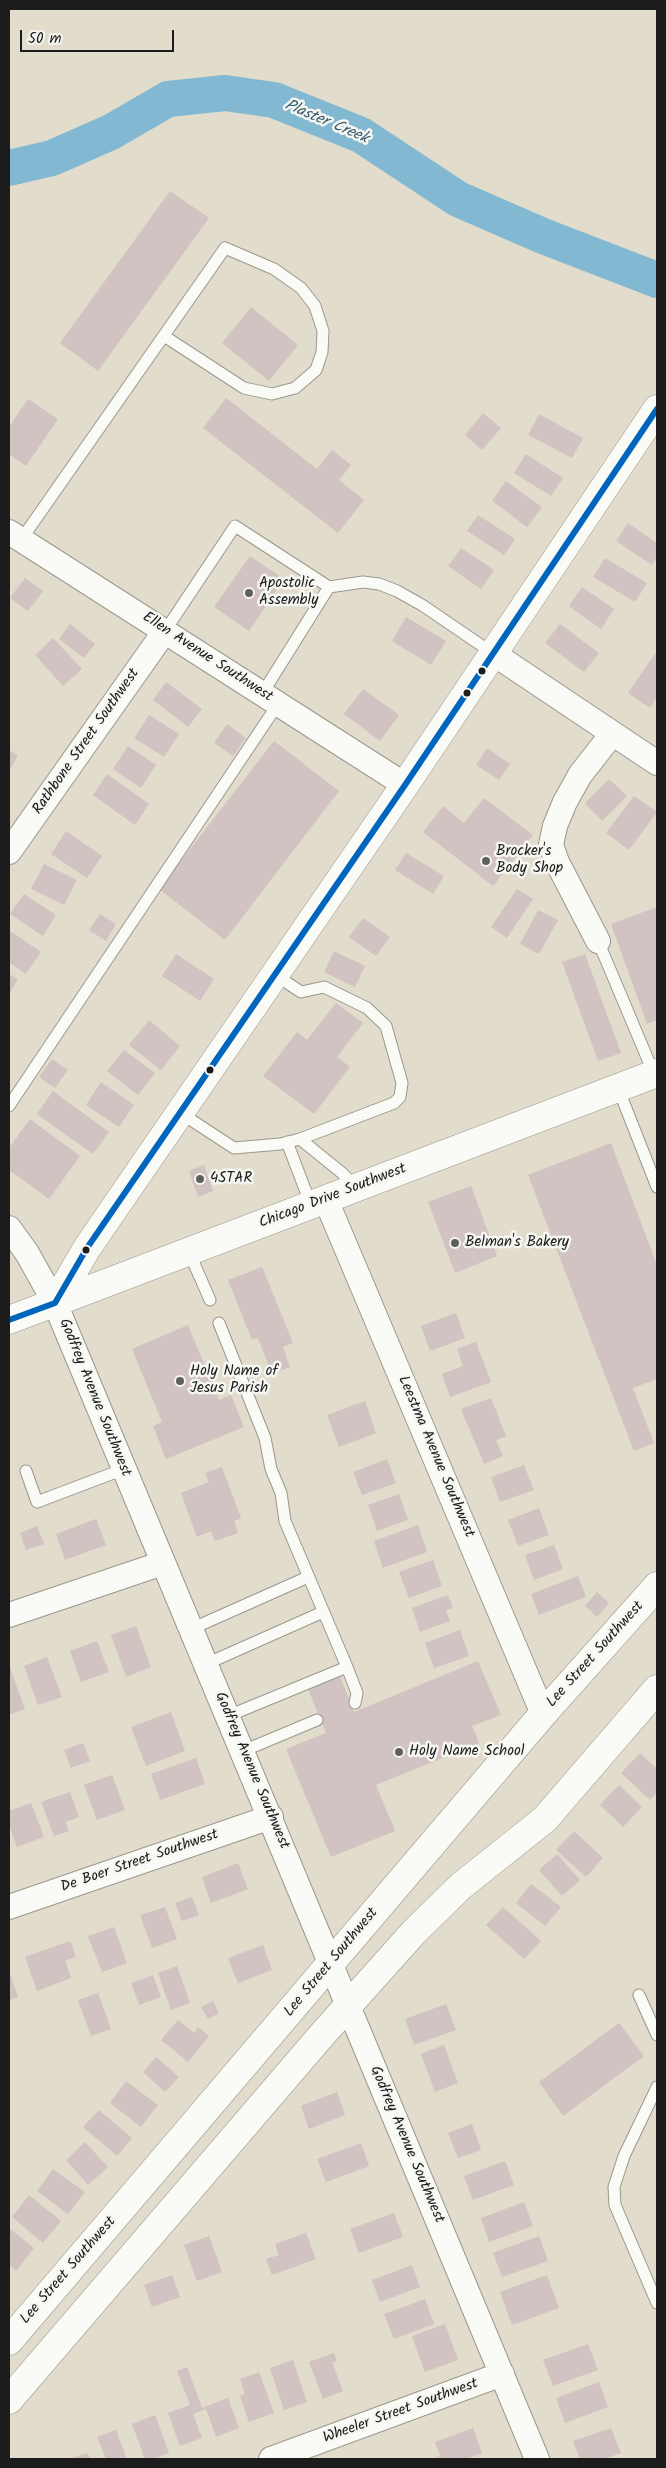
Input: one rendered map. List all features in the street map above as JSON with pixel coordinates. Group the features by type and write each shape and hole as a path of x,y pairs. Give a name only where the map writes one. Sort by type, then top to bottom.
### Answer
{"street":[{"name":"Godfrey Avenue Southwest","path":"537,2459 348,2007 271,1817 55,1303 87,1248 494,654 657,409"},
{"name":"Ellen Avenue Southwest","path":"15,536 405,785"},
{"name":"Rathbone Street Southwest","path":"9,852 165,632"},
{"path":"494,654 657,763"},
{"path":"598,941 556,862 551,845 565,802 580,775 612,734"},
{"name":"Chicago Drive Southwest","path":"9,1320 656,1074"},
{"name":"Leestma Avenue Southwest","path":"318,1203 543,1714"},
{"path":"9,1228 27,1253 55,1303"},
{"path":"9,1615 163,1563"},
{"name":"Lee Street Southwest","path":"9,2341 543,1714 657,1586"},
{"path":"9,2400 414,1932 461,1886 544,1819 657,1689"},
{"name":"De Boer Street Southwest","path":"9,1907 271,1817"},
{"name":"Wheeler Street Southwest","path":"272,2459 502,2374"}],"lane":[{"path":"15,536 164,336 225,248 274,269 301,288 315,306 323,331 322,352 316,370 295,388 272,394 244,388 164,336"},
{"path":"165,632 235,526 329,587 363,582 379,584 397,591 422,605 494,654"},
{"path":"9,1106 270,699 329,587"},
{"path":"598,941 656,1074"},
{"path":"179,1112 234,1148 300,1139 394,1103 400,1097 402,1083 386,1026 367,1008 324,987 301,992 274,974"},
{"path":"618,1088 657,1187"},
{"path":"300,1139 342,1172 356,1188"},
{"path":"287,1142 318,1203"},
{"path":"189,1252 210,1300"},
{"path":"219,1324 265,1438 271,1469 280,1493 285,1521 357,1693 355,1703"},
{"path":"26,1472 37,1502 124,1469"},
{"path":"191,1629 308,1577"},
{"path":"206,1664 323,1612"},
{"path":"228,1716 347,1667"},
{"path":"243,1751 317,1720"},
{"path":"639,1995 657,2035"},
{"path":"657,2087 624,2156 614,2186 615,2205 657,2303"}],"building":[{"path":"170,191 209,218 98,371 60,343"},
{"path":"251,307 298,345 269,381 222,343"},
{"path":"226,398 317,469 332,450 351,465 339,480 364,500 338,533 203,428"},
{"path":"28,399 58,419 26,466 9,454 9,427"},
{"path":"483,413 501,428 482,450 465,435"},
{"path":"539,414 583,438 572,458 528,435"},
{"path":"526,454 563,478 551,496 514,473"},
{"path":"506,481 542,507 527,527 492,501"},
{"path":"478,515 515,539 504,555 467,531"},
{"path":"628,523 657,543 657,557 652,565 616,541"},
{"path":"461,548 494,570 481,589 448,566"},
{"name":"Apostolic Assembly","path":"250,556 284,579 249,631 214,607"},
{"path":"605,558 647,583 635,602 593,577"},
{"path":"25,578 43,591 28,611 10,598"},
{"path":"582,587 614,609 601,629 569,606"},
{"path":"406,617 446,641 431,665 392,641"},
{"path":"70,624 95,644 84,658 59,639"},
{"path":"560,624 599,653 584,672 545,643"},
{"path":"53,638 82,669 63,686 35,655"},
{"path":"657,651 657,697 650,708 628,693"},
{"path":"166,682 202,709 188,727 153,700"},
{"path":"363,689 399,715 380,741 344,714"},
{"path":"149,715 179,734 164,757 134,738"},
{"path":"227,724 246,738 233,756 214,743"},
{"path":"274,741 339,791 225,940 159,889"},
{"path":"128,746 156,765 141,788 113,769"},
{"path":"487,748 510,764 499,780 476,765"},
{"path":"9,750 18,756 9,771"},
{"path":"107,774 149,804 135,825 93,795"},
{"path":"609,779 627,796 602,821 585,803"},
{"path":"634,796 657,812 629,850 606,833"},
{"name":"Brocker's Body Shop","path":"484,798 533,835 493,886 423,832 443,806 464,823"},
{"path":"66,831 102,856 87,878 51,854"},
{"path":"406,853 444,876 433,894 395,870"},
{"path":"44,864 77,880 64,905 31,889"},
{"path":"517,889 533,899 507,938 491,927"},
{"path":"24,894 56,915 43,936 10,914"},
{"path":"657,907 657,1020 647,1024 611,924"},
{"path":"538,910 558,920 539,954 520,944"},
{"path":"100,914 116,924 106,941 89,930"},
{"path":"363,918 390,937 376,956 349,937"},
{"path":"9,930 41,952 26,974 9,962"},
{"path":"334,951 365,966 355,987 324,972"},
{"path":"176,954 214,979 200,1001 162,976"},
{"path":"585,954 621,1053 598,1061 562,962"},
{"path":"9,974 18,979 9,994"},
{"path":"336,1003 363,1023 337,1057 350,1067 314,1114 263,1076 297,1032 307,1040"},
{"path":"149,1020 180,1046 161,1070 129,1045"},
{"path":"124,1050 155,1073 138,1095 107,1071"},
{"path":"52,1059 68,1070 55,1088 39,1077"},
{"path":"101,1082 134,1105 119,1127 86,1105"},
{"path":"53,1091 109,1132 93,1154 37,1114"},
{"path":"30,1119 80,1156 49,1199 9,1170 9,1148"},
{"path":"611,1143 657,1265 657,1379 633,1388 654,1443 634,1451 528,1175"},
{"path":"204,1165 213,1191 198,1197 189,1171"},
{"path":"471,1186 497,1256 455,1273 428,1202"},
{"path":"262,1267 293,1343 283,1347 290,1367 272,1374 258,1338 252,1340 228,1280"},
{"path":"456,1313 465,1338 430,1351 421,1326"},
{"path":"188,1325 219,1400 231,1395 244,1427 166,1459 153,1426 162,1422 132,1349"},
{"path":"476,1342 491,1382 450,1397 442,1374 463,1366 457,1349"},
{"path":"491,1398 506,1436 496,1440 503,1456 484,1464 461,1409"},
{"path":"365,1401 376,1433 339,1447 327,1415"},
{"path":"387,1459 396,1483 362,1495 353,1472"},
{"path":"524,1465 534,1490 500,1502 491,1477"},
{"path":"222,1467 241,1518 234,1521 238,1533 215,1541 211,1531 197,1537 181,1493 209,1482 205,1473"},
{"path":"399,1494 408,1520 377,1531 368,1505"},
{"path":"539,1508 549,1535 518,1546 508,1520"},
{"path":"96,1519 106,1545 65,1560 56,1534"},
{"path":"418,1525 427,1552 383,1568 374,1541"},
{"path":"37,1526 44,1544 26,1550 20,1533"},
{"path":"554,1545 563,1569 534,1580 525,1555"},
{"path":"433,1560 442,1586 409,1598 399,1572"},
{"path":"578,1576 586,1597 539,1615 531,1594"},
{"path":"597,1592 609,1603 597,1617 585,1606"},
{"path":"448,1595 453,1608 446,1610 450,1621 420,1632 412,1608"},
{"path":"136,1626 151,1667 126,1677 111,1635"},
{"path":"460,1630 469,1656 434,1668 425,1643"},
{"path":"97,1641 109,1672 81,1682 70,1651"},
{"path":"47,1657 62,1697 38,1705 24,1666"},
{"path":"478,1661 501,1715 472,1726 479,1743 376,1785 395,1831 331,1857 286,1749 326,1733 308,1689 340,1676 354,1712"},
{"path":"9,1665 25,1709 9,1715"},
{"path":"171,1712 185,1751 146,1766 131,1727"},
{"path":"83,1743 90,1761 71,1768 64,1750"},
{"path":"640,1753 657,1769 657,1792 650,1800 621,1773"},
{"path":"196,1758 205,1784 160,1800 151,1774"},
{"path":"112,1775 125,1810 97,1820 84,1785"},
{"path":"619,1785 642,1807 623,1827 600,1805"},
{"path":"70,1792 79,1817 65,1822 69,1831 54,1836 41,1802"},
{"path":"31,1803 44,1837 17,1847 9,1825 9,1811"},
{"path":"574,1831 603,1858 586,1877 556,1850"},
{"path":"557,1854 580,1880 562,1896 539,1870"},
{"path":"238,1863 248,1889 211,1903 202,1877"},
{"path":"531,1884 561,1907 545,1926 516,1903"},
{"path":"192,1897 199,1915 182,1921 175,1903"},
{"path":"165,1907 177,1939 152,1948 140,1915"},
{"path":"503,1907 541,1941 524,1959 486,1925"},
{"path":"114,1927 127,1963 102,1972 88,1936"},
{"path":"70,1941 76,1957 65,1961 71,1978 37,1991 25,1957"},
{"path":"263,1945 272,1970 238,1983 228,1958"},
{"path":"177,1966 190,2003 171,2010 158,1973"},
{"path":"9,1971 18,1997 9,2000"},
{"path":"153,1975 161,1997 139,2005 131,1983"},
{"path":"98,1993 111,2029 91,2036 78,2000"},
{"path":"213,2001 219,2013 208,2019 201,2007"},
{"path":"446,2004 456,2030 414,2045 405,2019"},
{"path":"178,2020 194,2033 198,2027 209,2036 188,2062 161,2040"},
{"path":"619,2023 644,2056 563,2116 539,2082"},
{"path":"444,2045 458,2083 435,2092 421,2054"},
{"path":"156,2057 179,2077 165,2092 143,2072"},
{"path":"126,2081 158,2105 141,2127 110,2103"},
{"path":"337,2092 345,2115 309,2129 301,2106"},
{"path":"99,2110 132,2138 117,2156 83,2127"},
{"path":"472,2124 481,2150 458,2158 448,2133"},
{"path":"85,2142 108,2167 88,2185 66,2160"},
{"path":"361,2143 369,2166 326,2182 317,2159"},
{"path":"505,2161 514,2185 473,2200 464,2176"},
{"path":"53,2169 85,2192 68,2214 37,2191"},
{"path":"29,2195 61,2221 43,2243 12,2217"},
{"path":"524,2202 533,2226 489,2242 481,2218"},
{"path":"394,2213 403,2237 359,2253 350,2229"},
{"path":"9,2228 34,2248 16,2271 9,2265"},
{"path":"306,2233 316,2259 272,2275 266,2259 279,2255 275,2244"},
{"path":"209,2236 222,2272 197,2281 184,2245"},
{"path":"539,2236 548,2261 502,2277 493,2253"},
{"path":"412,2265 420,2287 380,2302 372,2280"},
{"path":"172,2275 180,2297 152,2307 144,2285"},
{"path":"547,2275 559,2308 512,2325 500,2292"},
{"path":"425,2299 434,2324 394,2339 384,2314"},
{"path":"445,2324 458,2360 425,2372 412,2336"},
{"path":"588,2344 598,2370 553,2386 543,2360"},
{"path":"334,2353 337,2361 332,2362 343,2391 323,2399 309,2362"},
{"path":"293,2360 307,2402 284,2410 270,2368"},
{"path":"187,2367 202,2408 228,2398 239,2428 216,2437 206,2409 193,2414 202,2438 180,2446 168,2413 190,2405 177,2371"},
{"path":"259,2372 274,2413 249,2422 240,2396 245,2394 240,2379"},
{"path":"599,2382 608,2407 565,2423 556,2398"},
{"path":"155,2415 169,2453 153,2459 145,2459 132,2424"},
{"path":"473,2428 482,2453 466,2459 433,2459 440,2456 435,2442"},
{"path":"611,2428 621,2453 604,2459 580,2459 573,2441"},
{"path":"116,2430 127,2459 106,2459 97,2437"},
{"path":"87,2453 90,2459 70,2459"}],"waterway":[{"name":"Plaster Creek","path":"9,168 52,158 111,132 168,99 225,93 274,100 361,135 458,199 543,236 657,280"}],"transit line":[{"path":"9,1320 55,1303 87,1248 405,785 657,409"}],"place":[{"name":"Apostolic Assembly","path":"249,593"},
{"name":"Brocker's Body Shop","path":"486,861"},
{"name":"4STAR","path":"200,1179"},
{"name":"Belman's Bakery","path":"455,1243"},
{"name":"Holy Name of Jesus Parish","path":"180,1381"},
{"name":"Holy Name School","path":"399,1752"}]}
